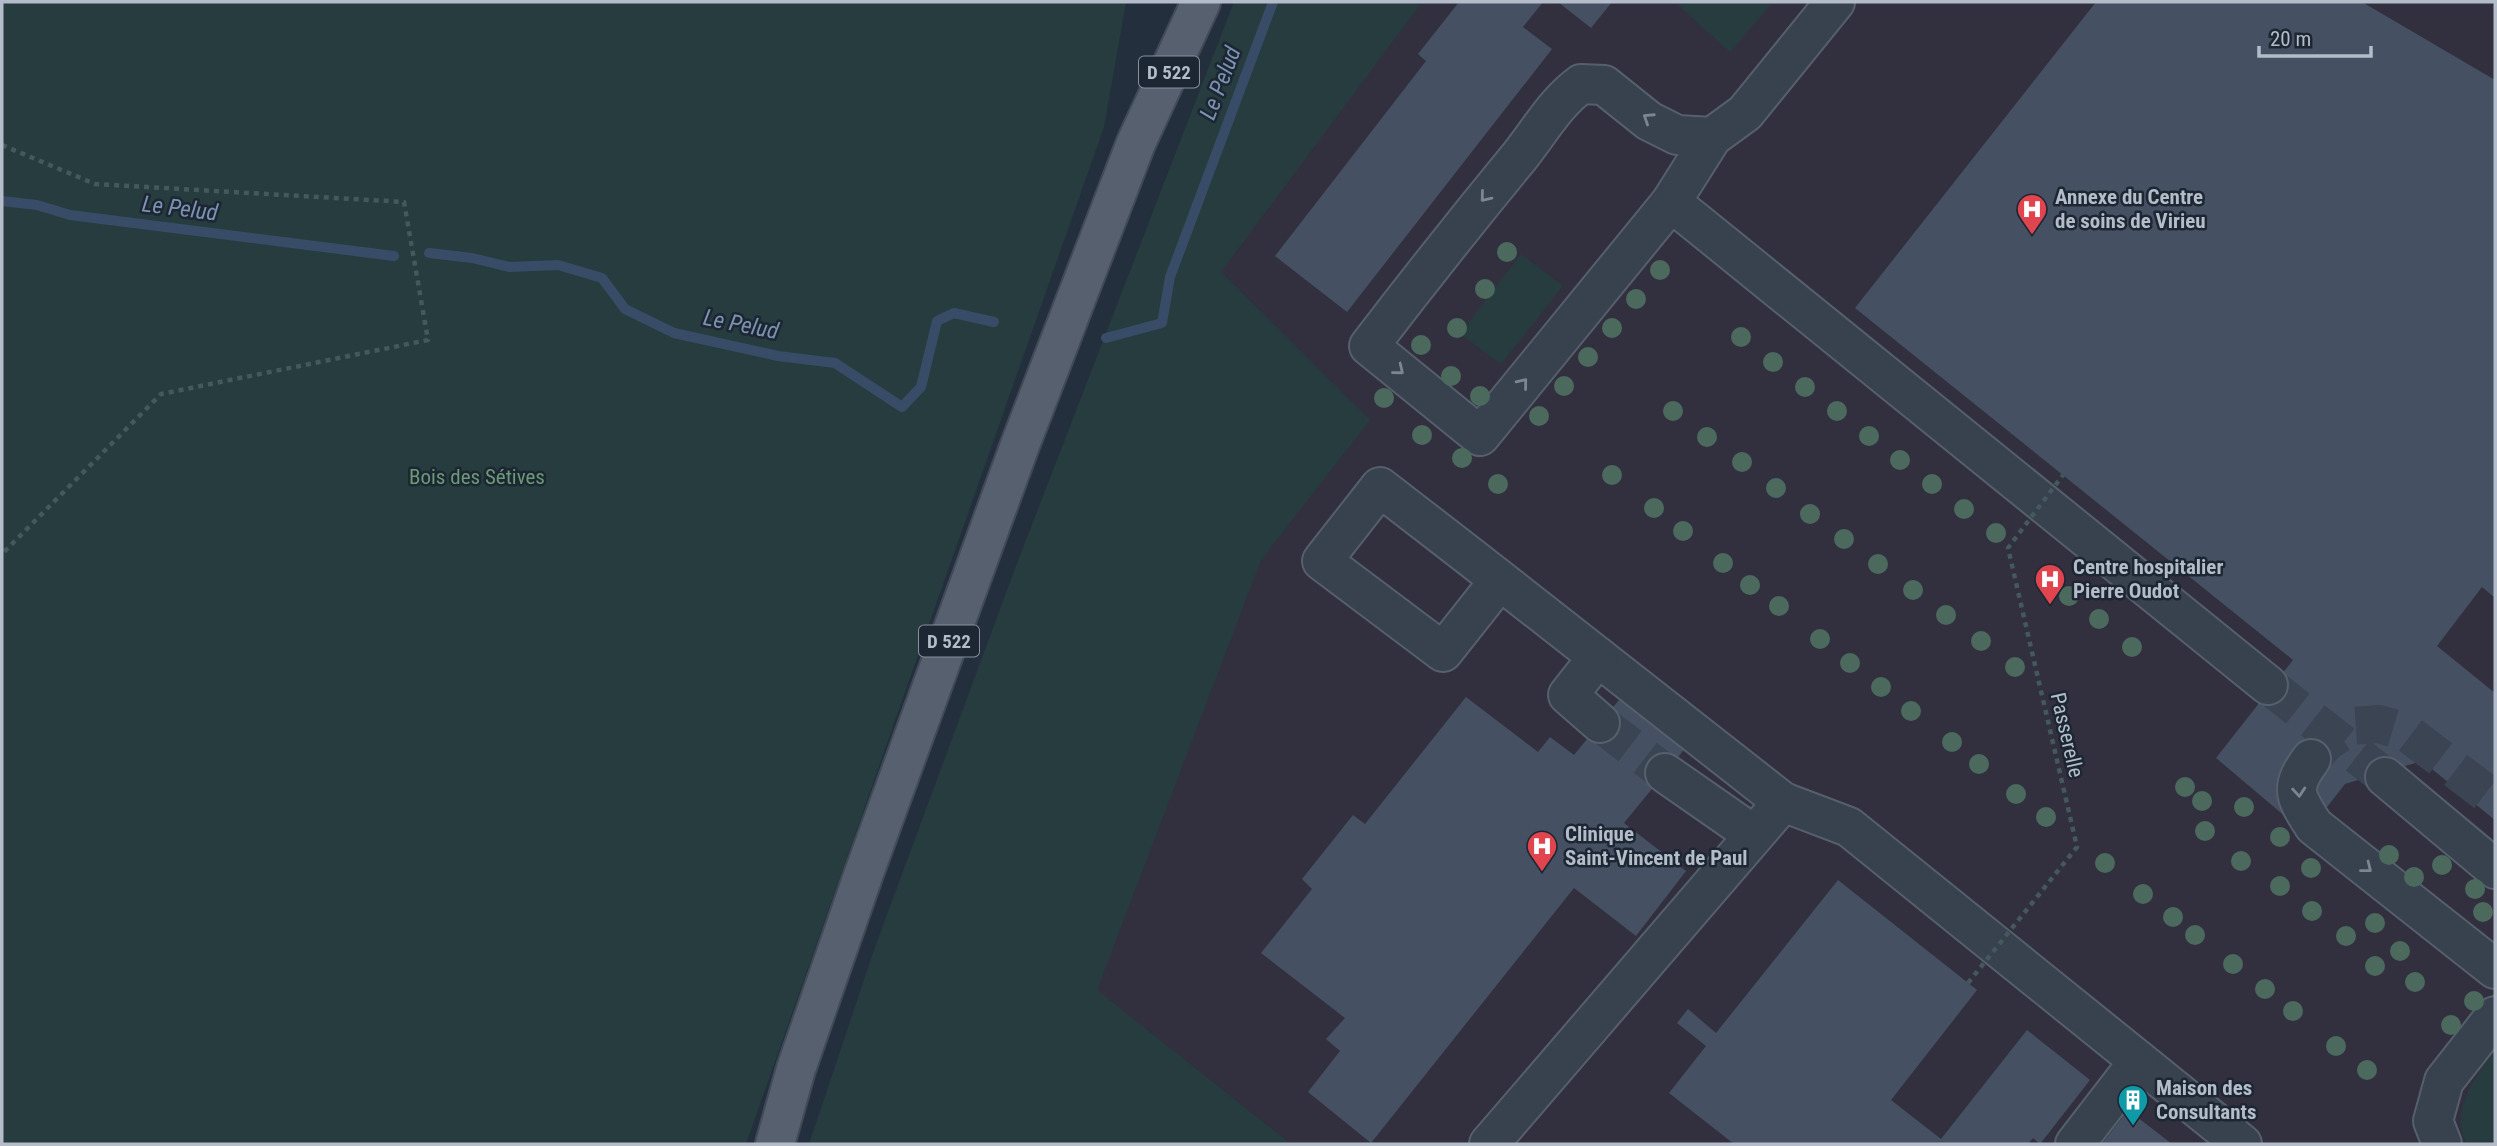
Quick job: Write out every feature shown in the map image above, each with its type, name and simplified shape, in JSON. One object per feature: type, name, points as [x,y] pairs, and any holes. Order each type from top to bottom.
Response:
[{"type":"main road","name":"D 522","points":[[1136,143],[1173,2]]},
{"type":"main road","name":"D 522","points":[[775,1144],[796,1069],[864,873],[1020,445],[1136,143],[1201,2]]},
{"type":"lane","points":[[1712,137],[1677,135],[1649,121],[1604,85],[1581,84],[1563,97],[1369,346],[1480,436],[1671,202],[1712,137],[1745,113],[1835,2]]},
{"type":"lane","points":[[1671,202],[2268,685]]},
{"type":"lane","points":[[1500,580],[1443,652],[1322,561],[1380,487],[1500,580],[1783,802],[1849,827],[2242,1144]]},
{"type":"lane","points":[[1598,657],[1568,695],[1600,723]]},
{"type":"lane","points":[[2311,759],[2298,778],[2298,801],[2314,826],[2495,969]]},
{"type":"lane","points":[[1665,773],[1754,835]]},
{"type":"lane","points":[[2385,777],[2495,869]]},
{"type":"lane","points":[[1489,1144],[1783,802]]},
{"type":"lane","points":[[2441,1144],[2433,1121],[2444,1081],[2495,1016]]},
{"type":"lane","points":[[2075,1144],[2139,1060]]},
{"type":"path","points":[[2,145],[95,184],[404,202],[428,340],[161,394],[2,554]]},
{"type":"path","name":"Passerelle","points":[[1968,983],[2077,847],[2008,548],[2063,475]]},
{"type":"shaded area","name":"Centre hospitalier Pierre Oudot","points":[[1280,2],[2495,2],[2495,1144],[1291,1144],[1096,990],[1195,731],[1127,372]]},
{"type":"green space","name":"Bois des Sétives","points":[[2,2],[1126,2],[1104,127],[746,1144],[2,1144]]},
{"type":"green space","points":[[1234,2],[1422,2],[1221,272],[1370,420],[1261,560],[1097,990],[1291,1144],[809,1144],[875,947],[1016,566]]},
{"type":"green space","points":[[1675,2],[1773,2],[1730,52]]},
{"type":"green space","points":[[1521,254],[1563,286],[1501,364],[1460,334]]},
{"type":"green space","points":[[2495,1051],[2495,1144],[2467,1144],[2462,1131],[2463,1107],[2473,1083]]},
{"type":"building","points":[[1459,2],[1543,2],[1523,27],[1552,49],[1347,312],[1275,256],[1426,61],[1418,54]]},
{"type":"building","points":[[1558,2],[1612,2],[1591,28]]},
{"type":"building","points":[[2096,2],[2362,2],[2495,80],[2495,598],[2482,587],[2437,646],[2495,693],[2495,820],[2422,761],[2345,784],[2306,834],[2216,758],[2293,660],[1855,308]]},
{"type":"building","points":[[1623,695],[1687,746],[1624,823],[1686,871],[1636,936],[1574,888],[1371,1143],[1308,1092],[1340,1051],[1326,1039],[1345,1018],[1261,953],[1312,889],[1302,879],[1353,815],[1365,824],[1466,697],[1538,752],[1550,737],[1574,755]]},
{"type":"building","points":[[1838,880],[1977,990],[1891,1100],[1941,1139],[2027,1030],[2090,1080],[2040,1144],[2033,1138],[2028,1144],[1734,1144],[1669,1093],[1706,1046],[1677,1023],[1688,1009],[1716,1033]]},
{"type":"building","name":"Maison des Consultants","points":[[2128,1110],[2172,1144],[2102,1144]]},
{"type":"waterway","name":"Le Pelud","points":[[1106,338],[1162,323],[1170,277],[1273,2]]},
{"type":"waterway","name":"Le Pelud","points":[[2,201],[37,205],[70,215],[394,256]]},
{"type":"waterway","name":"Le Pelud","points":[[429,253],[472,258],[509,267],[558,265],[602,278],[625,309],[674,333],[778,356],[835,363],[902,407],[921,387],[937,321],[954,313],[994,322]]},
{"type":"tunnel","points":[[2268,685],[2385,777]]},
{"type":"tunnel","points":[[1600,723],[1665,773]]},
{"type":"tunnel","points":[[2311,759],[2327,742],[2351,726],[2379,724],[2406,732],[2495,800]]},
{"type":"place","name":"Annexe du Centre de soins de Virieu","points":[[2032,236]]},
{"type":"place","name":"Centre hospitalier Pierre Oudot","points":[[2050,606]]},
{"type":"place","name":"Clinique Saint-Vincent de Paul","points":[[1542,873]]},
{"type":"place","name":"Maison des Consultants","points":[[2133,1127]]}]
